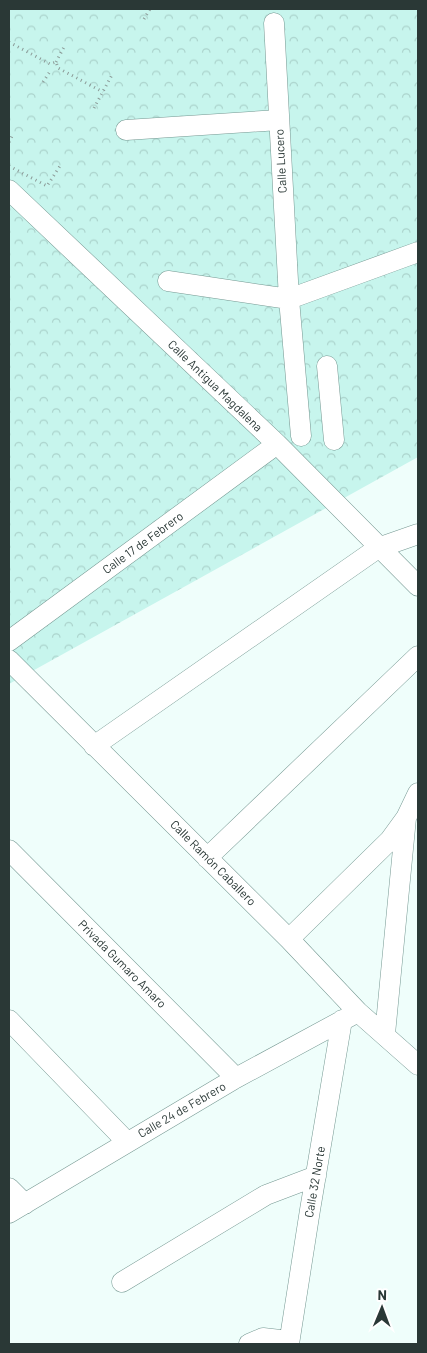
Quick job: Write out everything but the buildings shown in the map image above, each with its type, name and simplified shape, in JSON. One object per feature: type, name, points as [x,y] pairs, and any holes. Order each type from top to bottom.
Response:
[{"type":"street","name":"Calle Lucero","points":[[274,23],[289,299],[301,436]]},
{"type":"street","points":[[126,130],[279,120]]},
{"type":"street","name":"Calle Antigua Magdalena","points":[[9,190],[277,444],[378,548],[418,586]]},
{"type":"street","points":[[168,281],[289,299],[418,252]]},
{"type":"street","points":[[327,366],[334,440]]},
{"type":"street","points":[[299,414],[331,411]]},
{"type":"street","name":"Calle 17 de Febrero","points":[[9,641],[277,444]]},
{"type":"street","points":[[94,746],[378,548],[418,534]]},
{"type":"street","points":[[207,858],[418,656]]},
{"type":"street","name":"Calle Ramón Caballero","points":[[9,660],[289,939],[350,1016],[385,1034],[418,1065]]},
{"type":"street","points":[[289,939],[390,840],[406,818],[418,793]]},
{"type":"street","points":[[385,1034],[406,818]]},
{"type":"street","name":"Privada Gumaro Amaro","points":[[9,850],[236,1078]]},
{"type":"street","name":"Calle 24 de Febrero","points":[[17,1208],[236,1078],[350,1016]]},
{"type":"street","name":"Calle 32 Norte","points":[[289,1343],[316,1176],[350,1016]]},
{"type":"street","points":[[9,1020],[127,1142]]},
{"type":"street","points":[[122,1282],[266,1195],[316,1176]]},
{"type":"street","points":[[9,1188],[17,1208]]},
{"type":"street","points":[[249,1344],[263,1338],[289,1343]]},
{"type":"path","points":[[144,20],[150,9]]},
{"type":"path","points":[[9,42],[50,64],[56,62],[64,47]]},
{"type":"path","points":[[56,62],[58,68],[103,92]]},
{"type":"path","points":[[50,64],[51,70]]},
{"type":"path","points":[[43,82],[51,70],[58,68]]},
{"type":"path","points":[[94,108],[113,73]]},
{"type":"path","points":[[9,142],[12,136]]},
{"type":"path","points":[[9,166],[47,186],[60,166]]},
{"type":"green space","points":[[9,9],[418,9],[418,457],[9,684]]}]
